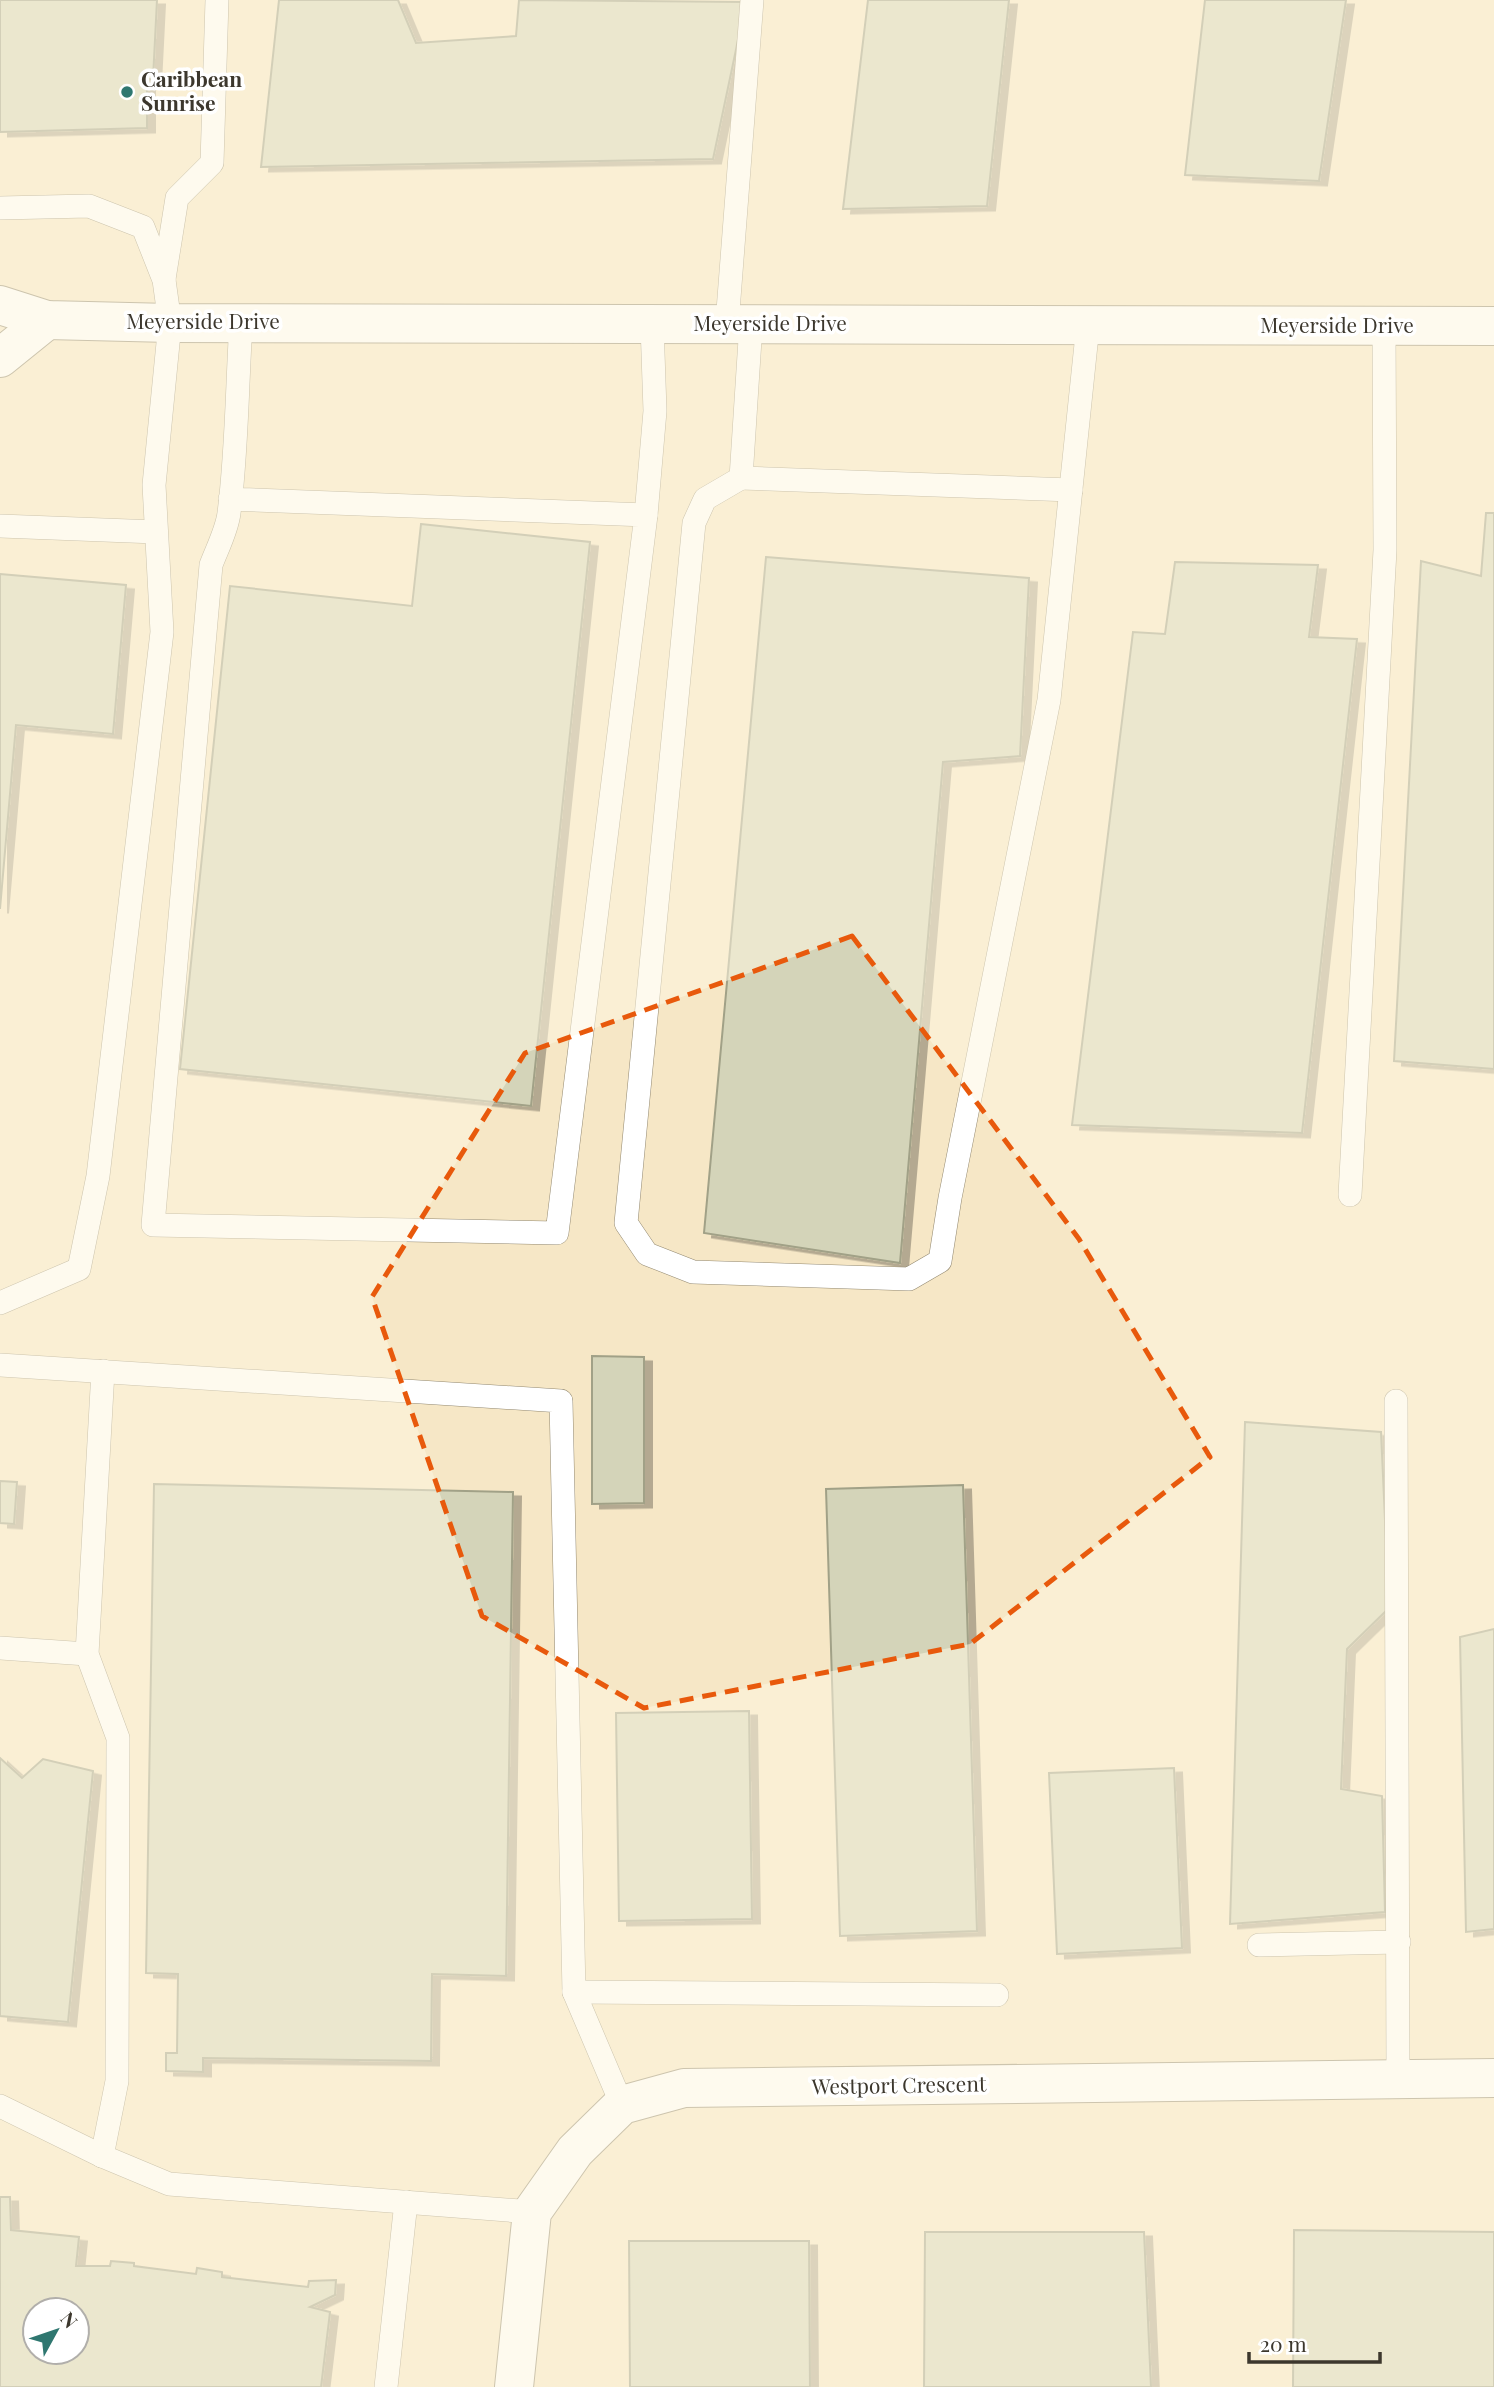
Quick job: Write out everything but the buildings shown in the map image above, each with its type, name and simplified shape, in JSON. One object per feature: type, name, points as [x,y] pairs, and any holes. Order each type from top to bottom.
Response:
[{"type":"street","name":"Meyerside Drive","points":[[0,304],[47,320],[170,323],[1494,326]]},
{"type":"street","points":[[0,358],[47,320]]},
{"type":"street","name":"Westport Crescent","points":[[514,2387],[532,2212],[575,2151],[622,2105],[684,2088],[1494,2078]]},
{"type":"lane","points":[[164,280],[177,198],[212,163],[217,0]]},
{"type":"lane","points":[[741,478],[739,324],[752,0]]},
{"type":"lane","points":[[0,208],[89,206],[143,227],[164,280],[170,323],[154,485],[162,632],[98,1176],[79,1269],[0,1303]]},
{"type":"lane","points":[[241,323],[229,516],[211,565],[153,1225],[557,1233],[646,515],[655,411],[653,324]]},
{"type":"lane","points":[[1071,490],[741,478],[705,499],[694,523],[626,1223],[647,1254],[693,1272],[909,1279],[940,1261],[950,1198],[1049,700],[1071,490],[1087,325]]},
{"type":"lane","points":[[1350,1195],[1384,550],[1384,326]]},
{"type":"lane","points":[[230,499],[646,515]]},
{"type":"lane","points":[[0,526],[156,532]]},
{"type":"lane","points":[[0,1365],[561,1401],[574,1992],[622,2105]]},
{"type":"lane","points":[[102,2156],[117,2081],[118,1738],[87,1654],[103,1371]]},
{"type":"lane","points":[[1396,1401],[1398,2080]]},
{"type":"lane","points":[[0,1648],[87,1654]]},
{"type":"lane","points":[[1259,1945],[1399,1942]]},
{"type":"lane","points":[[574,1992],[998,1995]]},
{"type":"lane","points":[[0,2106],[102,2156],[169,2184],[532,2212]]},
{"type":"lane","points":[[386,2387],[406,2202]]},
{"type":"highlighted area","points":[[852,936],[1079,1239],[1210,1457],[970,1644],[644,1708],[482,1616],[372,1297],[525,1053]]},
{"type":"shaded area","points":[[0,0],[1494,0],[1494,2387],[0,2387]]},
{"type":"place","name":"Caribbean Sunrise","points":[[127,92]]}]
